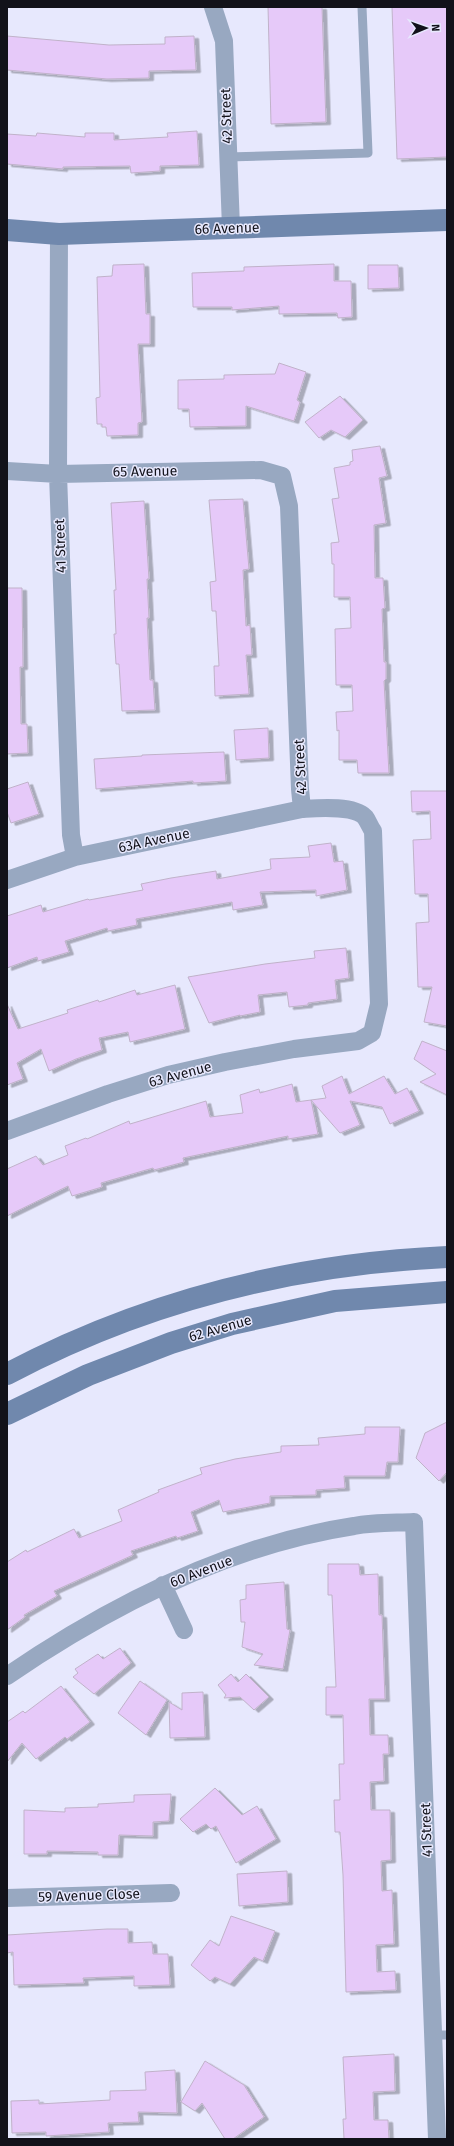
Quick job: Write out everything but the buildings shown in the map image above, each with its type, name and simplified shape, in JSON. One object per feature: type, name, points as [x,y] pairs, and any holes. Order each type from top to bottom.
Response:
[{"type":"main road","name":"66 Avenue","points":[[7,230],[59,234],[447,220]]},
{"type":"main road","points":[[7,1374],[53,1351],[147,1312],[244,1284],[343,1265],[447,1257]]},
{"type":"main road","name":"62 Avenue","points":[[7,1414],[88,1376],[171,1343],[224,1326],[335,1301],[447,1292]]},
{"type":"street","name":"42 Street","points":[[213,7],[224,41],[231,228]]},
{"type":"street","name":"41 Street","points":[[59,234],[58,474],[70,835],[75,857]]},
{"type":"street","name":"65 Avenue","points":[[7,471],[58,474],[261,470],[282,476]]},
{"type":"street","name":"42 Street","points":[[282,476],[289,506],[302,809],[327,808],[353,811],[365,817],[373,831],[379,1004],[372,1033],[358,1041]]},
{"type":"street","name":"63A Avenue","points":[[7,880],[75,857],[302,809]]},
{"type":"street","name":"63 Avenue","points":[[7,1130],[93,1099],[168,1076],[225,1062],[294,1049],[358,1041]]},
{"type":"street","name":"41 Street","points":[[414,1522],[439,1977],[440,2035],[437,2139]]},
{"type":"street","name":"60 Avenue","points":[[7,1676],[55,1644],[162,1585],[265,1546],[355,1525],[414,1522]]},
{"type":"street","points":[[162,1585],[184,1630]]},
{"type":"street","name":"59 Avenue Close","points":[[7,1898],[171,1893]]},
{"type":"lane","points":[[228,157],[368,153],[362,7]]}]
